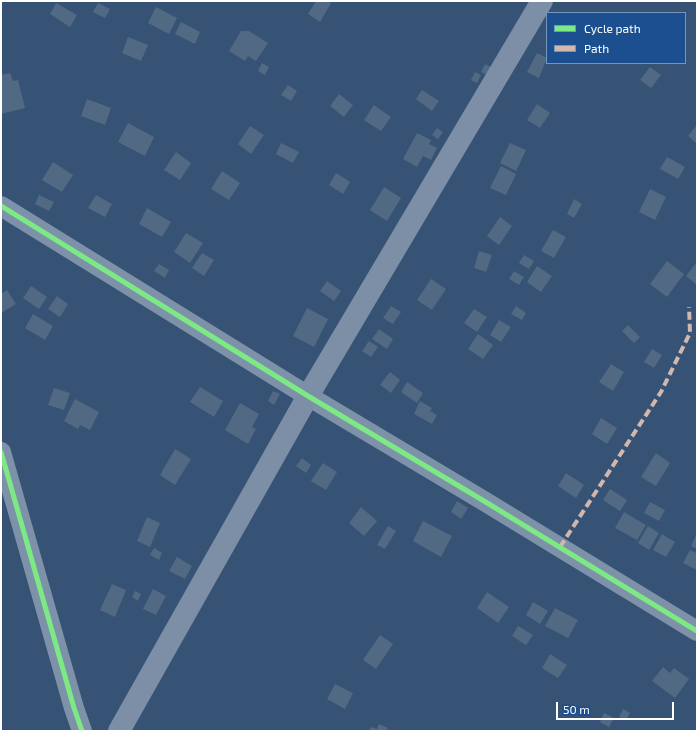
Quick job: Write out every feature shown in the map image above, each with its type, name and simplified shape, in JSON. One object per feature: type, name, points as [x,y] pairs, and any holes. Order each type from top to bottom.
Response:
[{"type":"main road","points":[[119,731],[308,396],[542,1]]},
{"type":"street","points":[[1,206],[308,396],[484,500],[697,631]]},
{"type":"street","points":[[1,452],[74,708],[82,731]]},
{"type":"building","points":[[316,1],[327,1],[331,3],[320,22],[308,14]]},
{"type":"building","points":[[56,3],[77,15],[70,27],[50,14]]},
{"type":"building","points":[[98,3],[110,9],[105,18],[93,12]]},
{"type":"building","points":[[156,7],[177,18],[169,34],[148,23]]},
{"type":"building","points":[[181,22],[200,32],[195,44],[175,34]]},
{"type":"building","points":[[241,31],[249,31],[268,43],[256,61],[248,56],[245,61],[229,51]]},
{"type":"building","points":[[128,37],[148,45],[141,61],[122,53]]},
{"type":"building","points":[[537,53],[546,58],[539,78],[527,72]]},
{"type":"building","points":[[262,63],[269,67],[265,75],[258,71]]},
{"type":"building","points":[[485,64],[491,67],[487,75],[481,72]]},
{"type":"building","points":[[650,67],[661,75],[651,88],[640,80]]},
{"type":"building","points":[[475,72],[481,75],[477,83],[471,80]]},
{"type":"building","points":[[10,73],[13,81],[18,80],[25,108],[1,114],[1,75]]},
{"type":"building","points":[[288,85],[297,91],[291,101],[281,95]]},
{"type":"building","points":[[422,90],[439,101],[432,111],[416,99]]},
{"type":"building","points":[[339,94],[353,105],[344,117],[330,106]]},
{"type":"building","points":[[87,99],[111,108],[105,125],[81,116]]},
{"type":"building","points":[[537,104],[550,113],[540,128],[527,120]]},
{"type":"building","points":[[374,105],[391,117],[381,131],[364,120]]},
{"type":"building","points":[[128,123],[154,137],[145,156],[118,142]]},
{"type":"building","points":[[250,126],[264,135],[251,154],[238,144]]},
{"type":"building","points":[[696,126],[697,127],[697,144],[688,136]]},
{"type":"building","points":[[437,128],[443,132],[438,139],[432,135]]},
{"type":"building","points":[[417,133],[431,140],[429,144],[437,148],[431,160],[423,156],[417,167],[403,159]]},
{"type":"building","points":[[281,143],[299,152],[293,163],[276,154]]},
{"type":"building","points":[[510,143],[526,150],[516,171],[500,163]]},
{"type":"building","points":[[176,152],[191,163],[180,180],[164,170]]},
{"type":"building","points":[[667,157],[685,167],[678,179],[660,169]]},
{"type":"building","points":[[53,162],[73,175],[62,192],[42,180]]},
{"type":"building","points":[[501,166],[516,174],[506,195],[490,188]]},
{"type":"building","points":[[222,171],[240,183],[229,200],[211,189]]},
{"type":"building","points":[[336,173],[350,182],[343,194],[329,185]]},
{"type":"building","points":[[384,187],[401,198],[387,221],[370,210]]},
{"type":"building","points":[[650,189],[666,197],[655,220],[639,212]]},
{"type":"building","points":[[39,195],[54,202],[49,211],[35,204]]},
{"type":"building","points":[[96,195],[112,204],[105,217],[88,208]]},
{"type":"building","points":[[574,199],[582,204],[574,218],[567,214]]},
{"type":"building","points":[[147,208],[171,222],[162,237],[139,224]]},
{"type":"building","points":[[500,217],[512,226],[499,245],[487,236]]},
{"type":"building","points":[[553,230],[566,237],[554,258],[541,251]]},
{"type":"building","points":[[186,233],[203,243],[190,263],[174,252]]},
{"type":"building","points":[[479,251],[492,255],[486,272],[474,268]]},
{"type":"building","points":[[202,253],[214,260],[204,276],[192,268]]},
{"type":"building","points":[[524,255],[534,261],[529,269],[519,263]]},
{"type":"building","points":[[667,261],[684,274],[667,297],[650,284]]},
{"type":"building","points":[[696,263],[697,264],[697,285],[686,276]]},
{"type":"building","points":[[159,264],[169,270],[165,278],[154,271]]},
{"type":"building","points":[[537,266],[552,276],[541,292],[527,282]]},
{"type":"building","points":[[514,271],[524,277],[519,285],[509,279]]},
{"type":"building","points":[[431,279],[446,289],[432,310],[417,300]]},
{"type":"building","points":[[327,281],[341,291],[334,301],[320,291]]},
{"type":"building","points":[[31,286],[47,297],[39,309],[23,298]]},
{"type":"building","points":[[7,290],[16,304],[1,313],[1,294]]},
{"type":"building","points":[[57,296],[68,304],[60,317],[48,309]]},
{"type":"building","points":[[391,306],[401,312],[393,324],[383,318]]},
{"type":"building","points":[[516,306],[526,313],[522,320],[511,314]]},
{"type":"building","points":[[307,308],[328,319],[314,347],[293,336]]},
{"type":"building","points":[[474,309],[487,317],[477,332],[464,323]]},
{"type":"building","points":[[33,314],[53,326],[45,340],[25,328]]},
{"type":"building","points":[[499,320],[511,327],[501,342],[490,335]]},
{"type":"building","points":[[628,325],[640,337],[634,343],[622,331]]},
{"type":"building","points":[[379,329],[393,339],[387,349],[372,339]]},
{"type":"building","points":[[478,334],[493,345],[483,359],[468,349]]},
{"type":"building","points":[[369,341],[378,347],[371,357],[362,351]]},
{"type":"building","points":[[652,349],[662,355],[654,368],[644,362]]},
{"type":"building","points":[[611,364],[624,372],[613,391],[599,382]]},
{"type":"building","points":[[390,372],[400,380],[391,393],[380,385]]},
{"type":"building","points":[[407,382],[423,393],[417,403],[401,392]]},
{"type":"building","points":[[200,387],[223,401],[214,417],[190,402]]},
{"type":"building","points":[[54,388],[70,393],[64,410],[48,405]]},
{"type":"building","points":[[273,391],[280,394],[274,405],[268,401]]},
{"type":"building","points":[[75,399],[99,412],[90,430],[80,425],[78,429],[64,421]]},
{"type":"building","points":[[420,401],[432,408],[430,411],[437,415],[432,424],[414,414]]},
{"type":"building","points":[[240,403],[259,414],[252,427],[256,429],[248,444],[225,430]]},
{"type":"building","points":[[601,418],[617,428],[607,444],[592,434]]},
{"type":"building","points":[[175,449],[191,459],[175,485],[160,475]]},
{"type":"building","points":[[656,453],[670,463],[656,486],[641,477]]},
{"type":"building","points":[[302,458],[311,465],[306,473],[296,466]]},
{"type":"building","points":[[323,463],[337,472],[326,490],[311,481]]},
{"type":"building","points":[[566,473],[584,485],[576,498],[558,486]]},
{"type":"building","points":[[610,489],[627,500],[620,511],[603,500]]},
{"type":"building","points":[[457,501],[468,508],[461,519],[451,512]]},
{"type":"building","points":[[650,502],[665,510],[659,521],[644,513]]},
{"type":"building","points":[[361,507],[377,521],[364,536],[349,523]]},
{"type":"building","points":[[624,512],[646,525],[637,540],[615,528]]},
{"type":"building","points":[[147,517],[160,523],[150,547],[137,541]]},
{"type":"building","points":[[423,521],[452,536],[441,557],[413,541]]},
{"type":"building","points":[[388,526],[396,531],[385,549],[377,545]]},
{"type":"building","points":[[648,526],[659,533],[649,550],[638,543]]},
{"type":"building","points":[[697,533],[697,549],[691,546]]},
{"type":"building","points":[[662,534],[675,542],[666,557],[653,550]]},
{"type":"building","points":[[154,548],[162,553],[159,560],[150,555]]},
{"type":"building","points":[[690,550],[697,553],[697,570],[683,563]]},
{"type":"building","points":[[177,557],[192,566],[185,579],[169,571]]},
{"type":"building","points":[[112,584],[126,590],[115,617],[100,610]]},
{"type":"building","points":[[153,589],[166,596],[156,615],[143,609]]},
{"type":"building","points":[[135,591],[141,594],[138,601],[132,597]]},
{"type":"building","points":[[487,592],[509,607],[498,623],[477,608]]},
{"type":"building","points":[[533,602],[548,611],[540,624],[526,615]]},
{"type":"building","points":[[555,608],[578,620],[568,638],[545,626]]},
{"type":"building","points":[[518,626],[533,635],[526,645],[512,636]]},
{"type":"building","points":[[380,635],[393,644],[376,669],[363,660]]},
{"type":"building","points":[[550,654],[567,665],[558,678],[542,668]]},
{"type":"building","points":[[663,667],[670,673],[674,668],[689,679],[675,698],[652,681]]},
{"type":"building","points":[[335,684],[353,693],[345,709],[327,699]]},
{"type":"building","points":[[623,709],[630,713],[626,720],[619,717]]},
{"type":"building","points":[[604,713],[614,718],[609,727],[600,722]]},
{"type":"building","points":[[379,724],[388,728],[386,731],[369,731],[371,727],[377,729]]},
{"type":"marked path","points":[[560,547],[661,392],[690,333],[689,307]]},
{"type":"cycle path","points":[[1,206],[308,396],[697,631]]},
{"type":"cycle path","points":[[1,452],[74,708],[82,731]]}]
